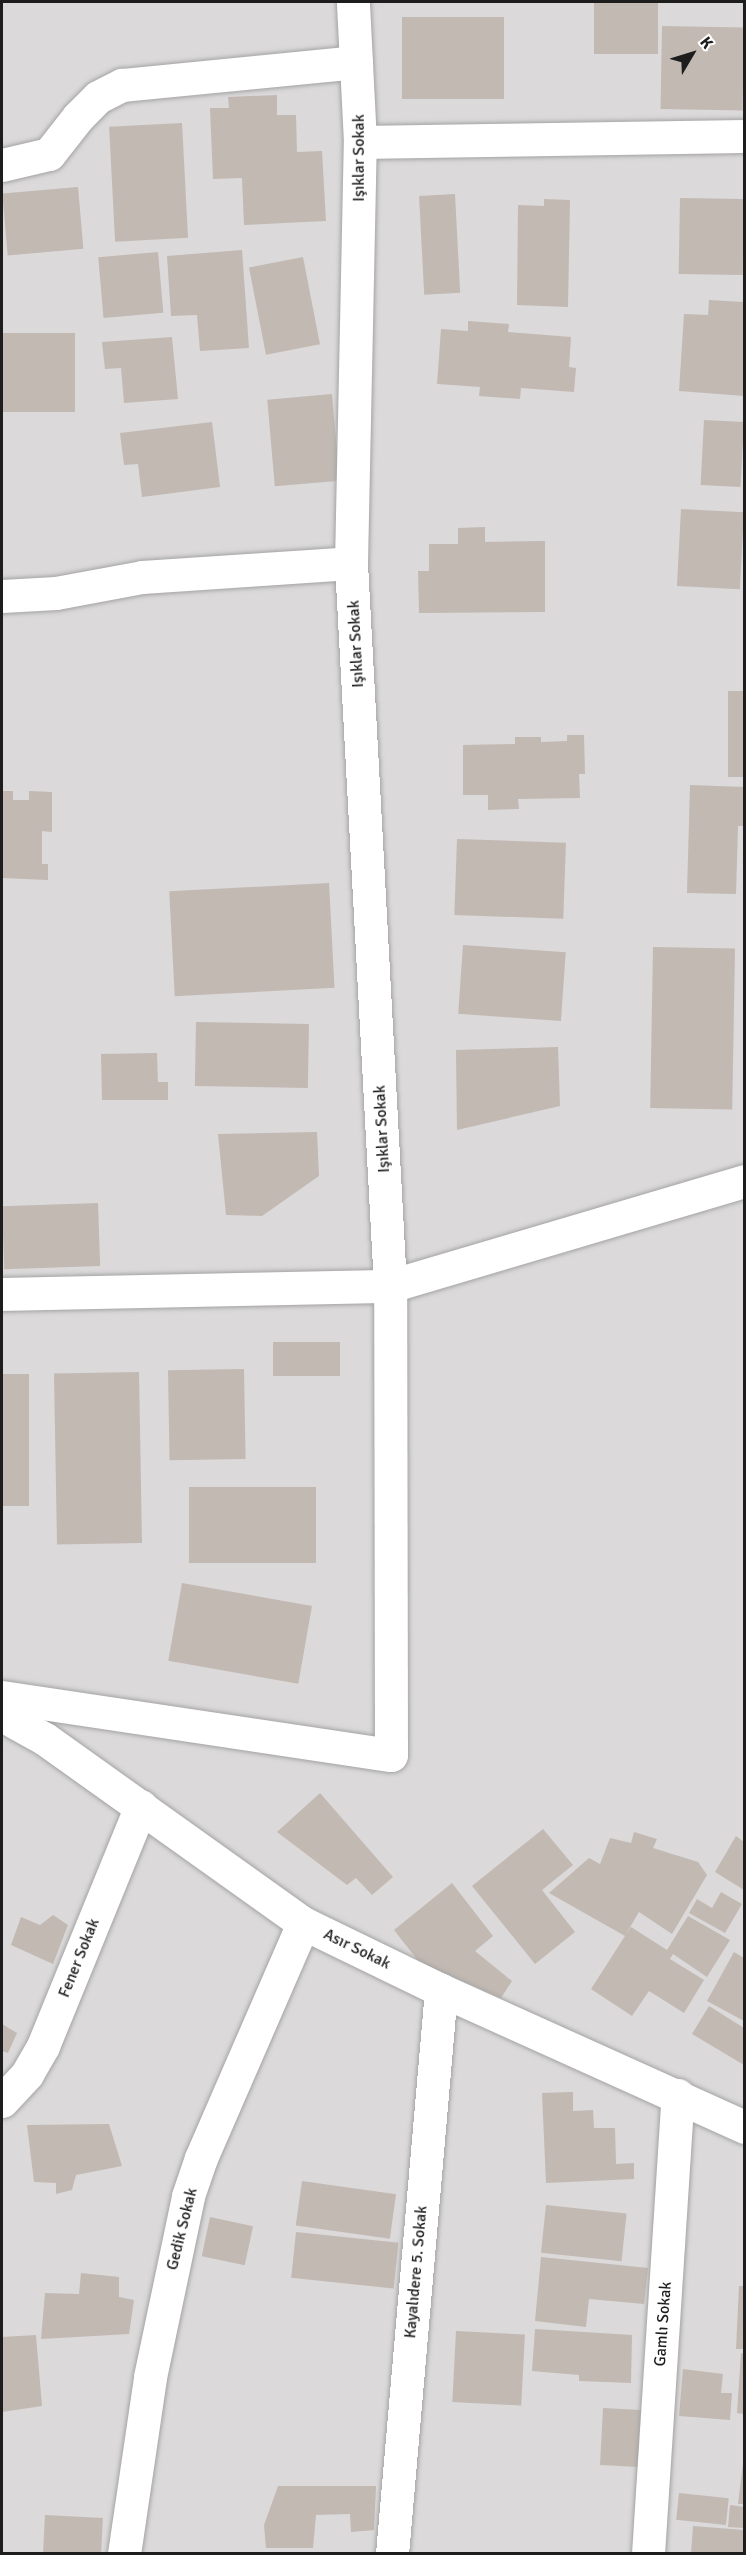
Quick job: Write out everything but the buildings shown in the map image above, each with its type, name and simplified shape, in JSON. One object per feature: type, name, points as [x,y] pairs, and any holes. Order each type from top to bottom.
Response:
[{"type":"street","name":"Işıklar Sokak","points":[[2,1697],[391,1755],[390,1286],[351,563],[360,142],[353,2]]},
{"type":"street","points":[[2,165],[49,154],[78,117],[98,97],[122,85],[356,62]]},
{"type":"street","points":[[360,142],[744,136]]},
{"type":"street","points":[[2,596],[56,593],[142,577],[351,563]]},
{"type":"street","points":[[2,1294],[390,1286],[744,1181]]},
{"type":"street","name":"Asır Sokak","points":[[2,1715],[45,1739],[303,1923],[441,1990],[678,2095],[744,2127]]},
{"type":"street","name":"Fener Sokak","points":[[2,2101],[27,2074],[43,2046],[141,1806]]},
{"type":"street","name":"Gedik Sokak","points":[[124,2553],[150,2377],[188,2196],[201,2158],[303,1923]]},
{"type":"street","name":"Kayalıdere 5. Sokak","points":[[392,2553],[441,1990]]},
{"type":"street","name":"Gamlı Sokak","points":[[648,2553],[678,2095]]},
{"type":"shaded area","points":[[2,2],[744,2],[744,2553],[2,2553]]}]
